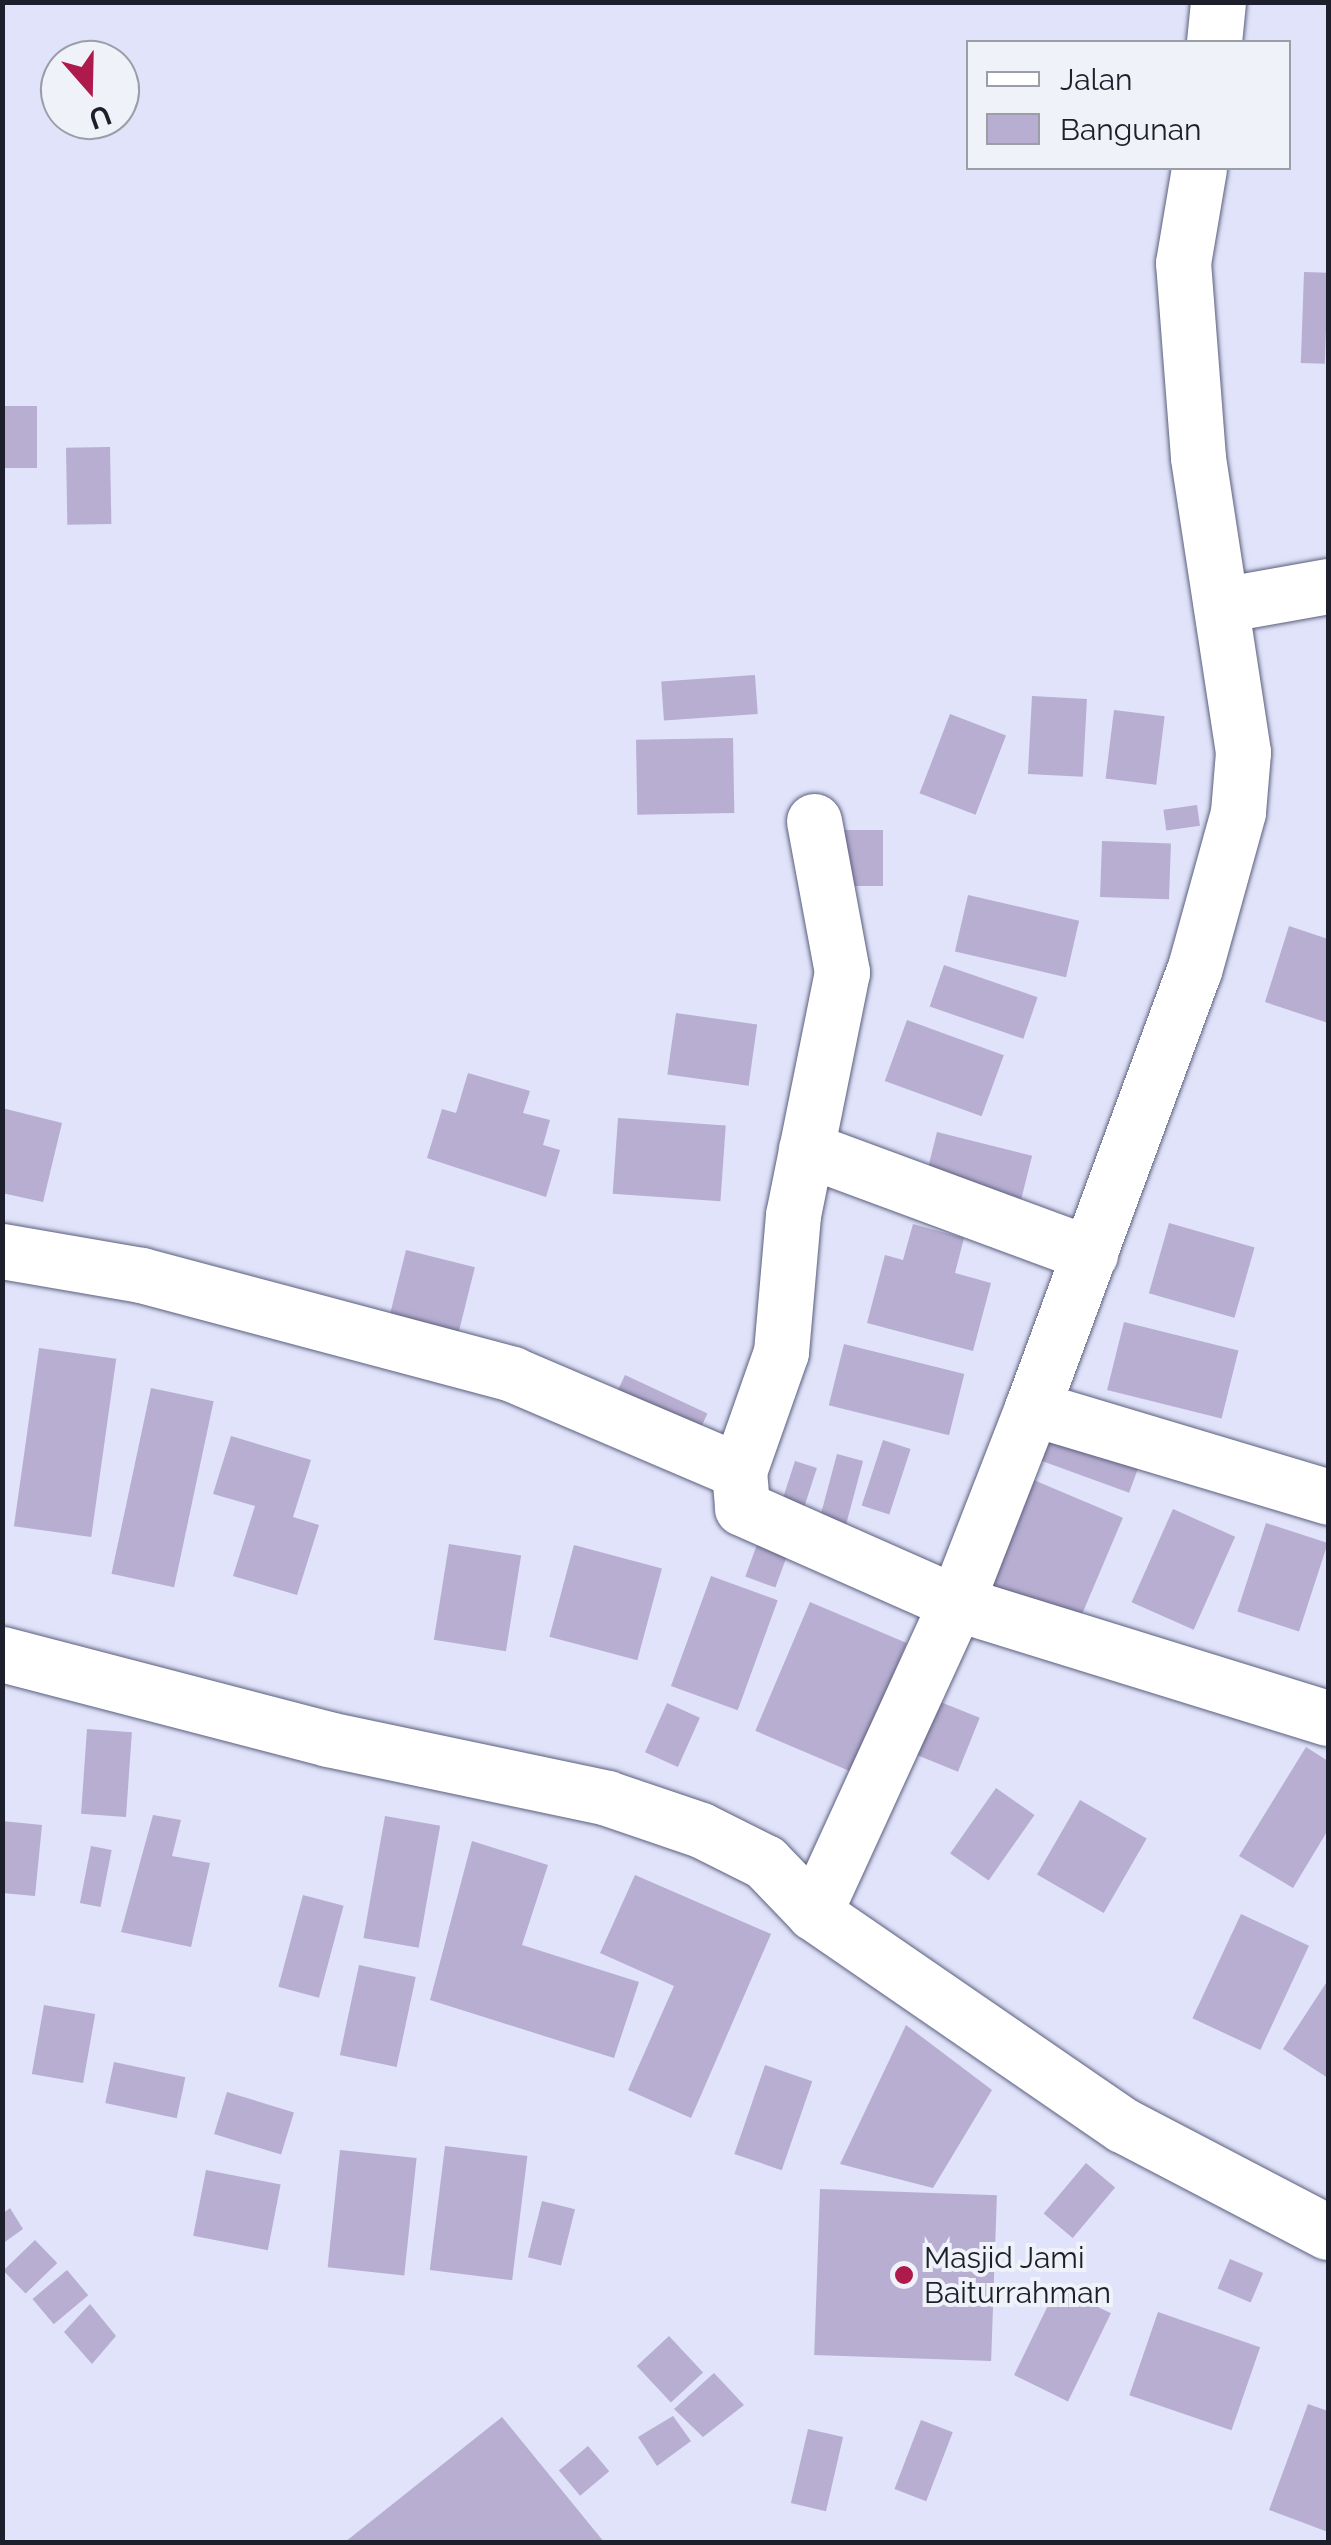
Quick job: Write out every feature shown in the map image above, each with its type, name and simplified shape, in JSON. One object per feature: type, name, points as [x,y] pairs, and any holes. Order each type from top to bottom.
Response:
[{"type":"street","points":[[1214,40],[1218,2]]},
{"type":"street","points":[[814,1913],[956,1603],[1032,1408],[1194,972],[1238,812],[1242,752],[1220,605],[1183,263],[1199,170]]},
{"type":"street","points":[[1220,605],[1328,586]]},
{"type":"street","points":[[814,821],[842,972],[806,1149],[781,1352],[739,1471],[735,1494],[756,1517],[956,1603],[1328,1718]]},
{"type":"street","points":[[806,1149],[1090,1254]]},
{"type":"street","points":[[2,1251],[141,1275],[512,1374],[739,1471]]},
{"type":"street","points":[[1032,1408],[1328,1497]]},
{"type":"street","points":[[2,1654],[328,1740],[606,1798],[766,1862],[814,1913],[1122,2125],[1328,2232]]},
{"type":"building","points":[[1304,272],[1328,273],[1325,364],[1301,363]]},
{"type":"building","points":[[2,406],[37,406],[37,468],[2,468]]},
{"type":"building","points":[[110,447],[111,524],[67,525],[66,448]]},
{"type":"building","points":[[755,675],[758,714],[664,720],[661,682]]},
{"type":"building","points":[[1032,696],[1087,699],[1083,777],[1028,774]]},
{"type":"building","points":[[1114,710],[1165,716],[1156,785],[1106,778]]},
{"type":"building","points":[[950,714],[1006,736],[976,815],[920,793]]},
{"type":"building","points":[[733,738],[734,813],[637,815],[636,740]]},
{"type":"building","points":[[1197,805],[1200,826],[1166,831],[1163,810]]},
{"type":"building","points":[[807,830],[883,830],[883,886],[807,886]]},
{"type":"building","points":[[1102,841],[1171,843],[1169,899],[1100,897]]},
{"type":"building","points":[[968,895],[1079,921],[1066,977],[955,952]]},
{"type":"building","points":[[1289,926],[1328,939],[1328,1023],[1265,1002]]},
{"type":"building","points":[[944,965],[1038,997],[1023,1039],[930,1007]]},
{"type":"building","points":[[676,1013],[757,1024],[749,1086],[667,1074]]},
{"type":"building","points":[[907,1020],[1004,1055],[982,1116],[885,1081]]},
{"type":"building","points":[[468,1073],[530,1091],[523,1113],[550,1120],[543,1145],[560,1150],[546,1197],[427,1158],[442,1109],[456,1113]]},
{"type":"building","points":[[2,1108],[62,1123],[43,1202],[2,1193]]},
{"type":"building","points":[[618,1118],[726,1126],[720,1201],[613,1194]]},
{"type":"building","points":[[937,1132],[1032,1156],[1017,1216],[922,1192]]},
{"type":"building","points":[[1169,1223],[1255,1248],[1234,1318],[1149,1293]]},
{"type":"building","points":[[913,1224],[964,1238],[955,1273],[991,1283],[973,1351],[867,1323],[885,1255],[903,1260]]},
{"type":"building","points":[[406,1250],[475,1267],[450,1366],[381,1349]]},
{"type":"building","points":[[1124,1322],[1238,1351],[1222,1418],[1107,1390]]},
{"type":"building","points":[[844,1344],[964,1374],[949,1435],[829,1405]]},
{"type":"building","points":[[39,1348],[116,1359],[91,1537],[14,1526]]},
{"type":"building","points":[[625,1375],[707,1413],[682,1469],[599,1430]]},
{"type":"building","points":[[151,1388],[214,1401],[174,1587],[111,1574]]},
{"type":"building","points":[[1052,1421],[1143,1454],[1129,1493],[1038,1460]]},
{"type":"building","points":[[231,1436],[311,1460],[293,1517],[319,1525],[297,1595],[233,1576],[255,1506],[213,1494]]},
{"type":"building","points":[[883,1440],[911,1449],[889,1515],[862,1506]]},
{"type":"building","points":[[837,1454],[863,1461],[837,1558],[811,1551]]},
{"type":"building","points":[[795,1461],[817,1468],[798,1527],[776,1520]]},
{"type":"building","points":[[1029,1478],[1123,1518],[1078,1625],[984,1585]]},
{"type":"building","points":[[1173,1509],[1235,1537],[1194,1630],[1132,1602]]},
{"type":"building","points":[[1266,1523],[1328,1543],[1299,1632],[1237,1611]]},
{"type":"building","points":[[759,1539],[789,1550],[775,1588],[745,1577]]},
{"type":"building","points":[[449,1544],[521,1555],[506,1651],[434,1640]]},
{"type":"building","points":[[574,1545],[662,1569],[637,1660],[549,1637]]},
{"type":"building","points":[[711,1576],[778,1600],[738,1710],[671,1686]]},
{"type":"building","points":[[810,1602],[907,1643],[852,1772],[755,1731]]},
{"type":"building","points":[[938,1701],[980,1718],[958,1772],[916,1755]]},
{"type":"building","points":[[667,1703],[700,1718],[678,1767],[645,1752]]},
{"type":"building","points":[[87,1729],[132,1732],[126,1817],[81,1814]]},
{"type":"building","points":[[1306,1747],[1328,1761],[1328,1830],[1293,1888],[1239,1856]]},
{"type":"building","points":[[996,1788],[1035,1815],[989,1880],[950,1854]]},
{"type":"building","points":[[1080,1800],[1147,1838],[1104,1913],[1037,1874]]},
{"type":"building","points":[[153,1815],[181,1820],[172,1856],[210,1863],[191,1947],[121,1932]]},
{"type":"building","points":[[385,1816],[440,1826],[419,1948],[363,1938]]},
{"type":"building","points":[[2,1821],[42,1825],[35,1896],[2,1893]]},
{"type":"building","points":[[472,1841],[548,1865],[522,1945],[639,1982],[614,2058],[430,2000]]},
{"type":"building","points":[[91,1846],[112,1850],[101,1907],[80,1903]]},
{"type":"building","points":[[635,1875],[771,1934],[691,2118],[628,2090],[674,1986],[600,1953]]},
{"type":"building","points":[[303,1895],[344,1906],[319,1998],[278,1987]]},
{"type":"building","points":[[1241,1914],[1309,1946],[1260,2050],[1192,2018]]},
{"type":"building","points":[[359,1965],[416,1977],[397,2067],[340,2055]]},
{"type":"building","points":[[1328,1980],[1328,2078],[1283,2049]]},
{"type":"building","points":[[44,2005],[95,2014],[83,2083],[32,2074]]},
{"type":"building","points":[[906,2025],[992,2090],[933,2188],[840,2164]]},
{"type":"building","points":[[114,2062],[185,2077],[177,2118],[105,2103]]},
{"type":"building","points":[[765,2065],[812,2081],[782,2170],[734,2154]]},
{"type":"building","points":[[227,2092],[294,2112],[281,2155],[214,2134]]},
{"type":"building","points":[[445,2146],[527,2156],[512,2280],[430,2270]]},
{"type":"building","points":[[340,2150],[417,2158],[404,2275],[328,2267]]},
{"type":"building","points":[[1086,2163],[1115,2187],[1073,2238],[1044,2214]]},
{"type":"building","points":[[206,2170],[281,2185],[268,2250],[193,2236]]},
{"type":"building","name":"Masjid Jami Baiturrahman","points":[[820,2189],[997,2195],[991,2361],[814,2355]]},
{"type":"building","points":[[542,2201],[575,2209],[561,2266],[528,2257]]},
{"type":"building","points":[[10,2208],[23,2229],[2,2244],[2,2214]]},
{"type":"building","points":[[35,2240],[57,2263],[26,2294],[3,2271]]},
{"type":"building","points":[[1230,2259],[1263,2273],[1251,2303],[1217,2288]]},
{"type":"building","points":[[67,2270],[88,2295],[54,2324],[33,2299]]},
{"type":"building","points":[[1057,2287],[1111,2313],[1068,2401],[1014,2375]]},
{"type":"building","points":[[90,2304],[116,2336],[92,2364],[64,2332]]},
{"type":"building","points":[[1158,2312],[1260,2347],[1231,2430],[1129,2395]]},
{"type":"building","points":[[669,2336],[703,2373],[671,2403],[637,2366]]},
{"type":"building","points":[[714,2373],[744,2405],[703,2437],[674,2409]]},
{"type":"building","points":[[1308,2404],[1328,2411],[1328,2532],[1269,2510]]},
{"type":"building","points":[[673,2416],[691,2441],[657,2466],[638,2437]]},
{"type":"building","points":[[502,2417],[604,2542],[345,2542]]},
{"type":"building","points":[[921,2420],[953,2432],[926,2501],[894,2489]]},
{"type":"building","points":[[808,2429],[843,2437],[826,2511],[791,2503]]},
{"type":"building","points":[[588,2446],[609,2471],[580,2496],[559,2470]]},
{"type":"place","name":"Masjid Jami Baiturrahman","points":[[904,2275]]}]
